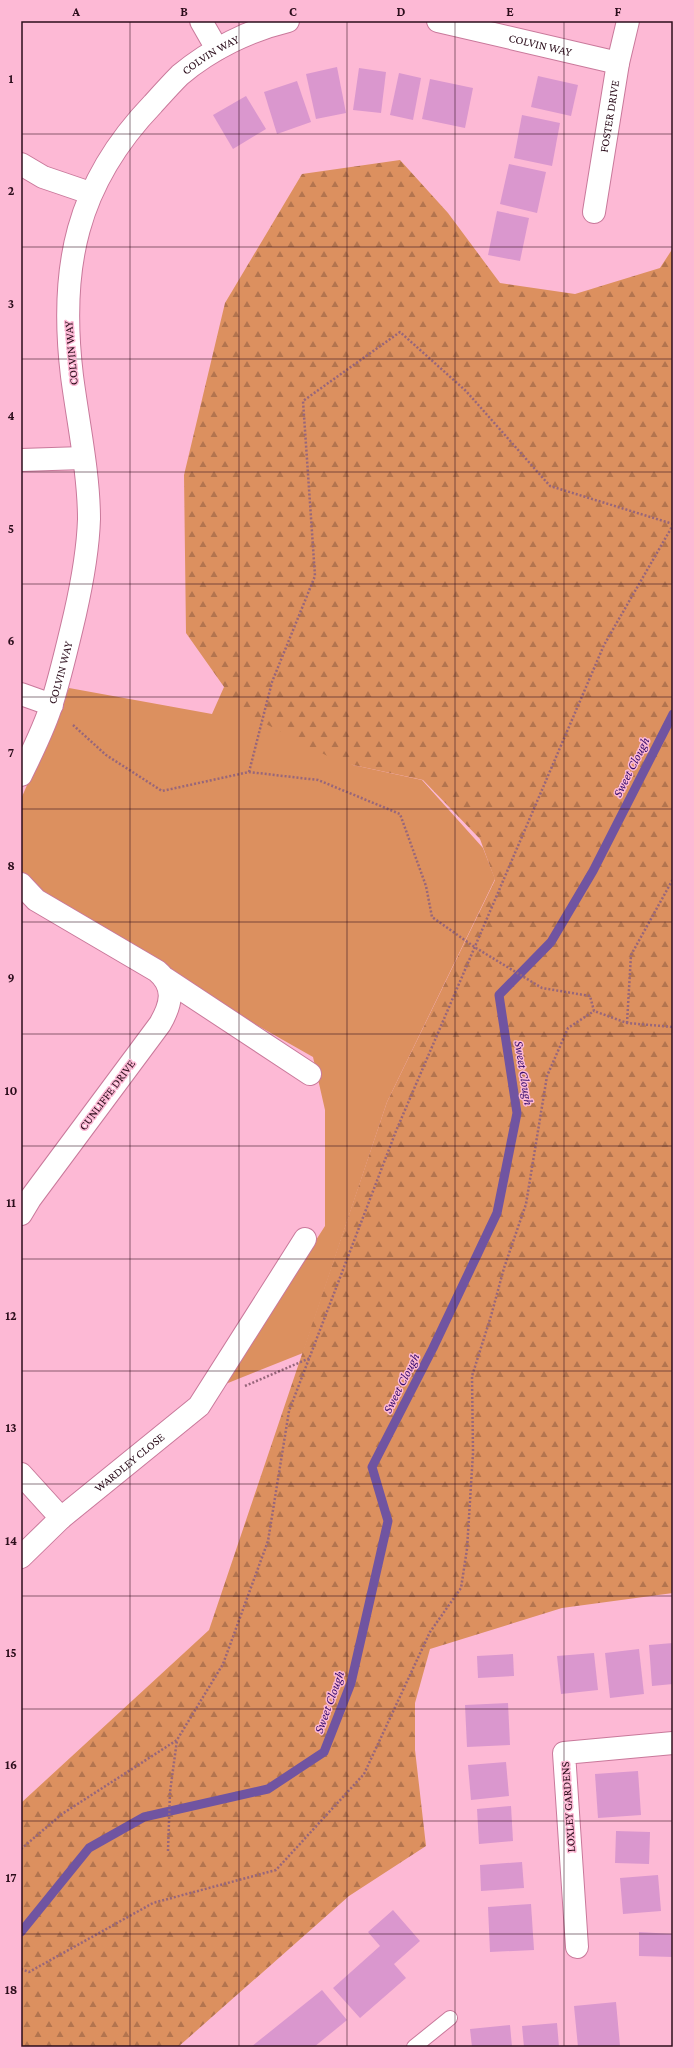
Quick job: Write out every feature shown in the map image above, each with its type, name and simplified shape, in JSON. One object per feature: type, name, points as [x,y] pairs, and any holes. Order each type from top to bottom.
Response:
[{"type":"street","points":[[201,21],[217,49]]},
{"type":"street","name":"COLVIN WAY","points":[[21,775],[52,705],[83,577],[89,519],[72,374],[68,311],[71,266],[83,212],[90,193],[104,167],[133,124],[181,75],[217,49],[265,27],[288,21]]},
{"type":"street","name":"COLVIN WAY","points":[[438,21],[618,63]]},
{"type":"street","name":"FOSTER DRIVE","points":[[594,212],[618,63],[628,21]]},
{"type":"street","points":[[21,164],[43,177],[90,193]]},
{"type":"street","points":[[21,460],[83,458]]},
{"type":"street","points":[[21,694],[52,705]]},
{"type":"street","points":[[21,884],[36,900],[162,975],[310,1074]]},
{"type":"street","name":"CUNLIFFE DRIVE","points":[[21,1214],[30,1199],[160,1024],[170,1001],[169,988],[162,975]]},
{"type":"street","name":"WARDLEY CLOSE","points":[[21,1557],[61,1518],[198,1406],[305,1239]]},
{"type":"street","points":[[21,1474],[61,1518]]},
{"type":"street","name":"LOXLEY GARDENS","points":[[577,1947],[564,1753],[673,1743]]},
{"type":"lane","points":[[414,2047],[450,2018]]},
{"type":"path","points":[[168,1851],[170,1792],[177,1740],[223,1664],[268,1541],[289,1411],[396,1130],[476,948],[604,645],[673,525],[550,486],[466,391],[400,332],[303,401],[315,576],[272,682],[249,772]]},
{"type":"path","points":[[52,705],[106,755],[162,792],[249,772],[318,780],[400,814],[426,886],[432,918],[476,948],[542,988],[590,996],[594,1011]]},
{"type":"path","points":[[627,1023],[631,954],[673,879]]},
{"type":"path","points":[[594,1011],[627,1023],[673,1027]]},
{"type":"path","points":[[21,1969],[29,1972],[153,1903],[276,1870],[364,1774],[430,1632],[461,1588],[467,1550],[473,1453],[472,1376],[504,1268],[526,1204],[547,1076],[568,1028],[594,1011]]},
{"type":"path","points":[[240,1388],[310,1358]]},
{"type":"path","points":[[21,1849],[62,1814],[177,1740]]},
{"type":"green space","points":[[400,160],[448,213],[500,283],[575,294],[660,268],[673,248],[673,1593],[562,1608],[430,1649],[415,1703],[415,1750],[426,1846],[349,1896],[178,2047],[21,2047],[21,1803],[209,1630],[387,1102],[495,880],[480,839],[423,780],[339,762],[241,711],[186,633],[184,475],[225,303],[302,174]]},
{"type":"green space","points":[[224,687],[353,765],[422,780],[483,848],[495,879],[387,1102],[303,1353],[223,1385],[325,1226],[325,1110],[313,1057],[36,900],[21,881],[21,799],[69,688],[212,714]]},
{"type":"building","points":[[337,67],[346,113],[316,119],[306,74]]},
{"type":"building","points":[[359,68],[386,72],[381,113],[353,110]]},
{"type":"building","points":[[399,73],[421,78],[413,120],[390,115]]},
{"type":"building","points":[[538,76],[578,85],[571,116],[531,107]]},
{"type":"building","points":[[430,79],[473,88],[465,128],[422,119]]},
{"type":"building","points":[[297,81],[311,122],[277,134],[264,92]]},
{"type":"building","points":[[246,96],[266,129],[233,149],[213,115]]},
{"type":"building","points":[[522,115],[560,123],[552,166],[514,158]]},
{"type":"building","points":[[509,164],[546,172],[537,213],[500,204]]},
{"type":"building","points":[[497,211],[529,218],[520,261],[488,255]]},
{"type":"building","points":[[673,1643],[673,1684],[652,1686],[649,1645]]},
{"type":"building","points":[[639,1649],[644,1694],[610,1698],[605,1653]]},
{"type":"building","points":[[594,1653],[598,1690],[561,1694],[557,1656]]},
{"type":"building","points":[[513,1654],[514,1676],[478,1678],[477,1656]]},
{"type":"building","points":[[508,1703],[510,1745],[467,1747],[465,1705]]},
{"type":"building","points":[[506,1762],[509,1796],[471,1800],[468,1765]]},
{"type":"building","points":[[638,1771],[641,1815],[598,1818],[595,1774]]},
{"type":"building","points":[[511,1806],[513,1841],[479,1844],[477,1809]]},
{"type":"building","points":[[616,1831],[650,1832],[649,1864],[615,1863]]},
{"type":"building","points":[[522,1862],[524,1888],[481,1891],[480,1865]]},
{"type":"building","points":[[658,1875],[661,1911],[623,1914],[620,1878]]},
{"type":"building","points":[[531,1904],[534,1950],[490,1952],[488,1907]]},
{"type":"building","points":[[393,1910],[420,1941],[394,1964],[406,1978],[360,2018],[333,1988],[380,1946],[368,1932]]},
{"type":"building","points":[[639,1932],[673,1934],[673,1957],[639,1956]]},
{"type":"building","points":[[322,1990],[347,2020],[314,2047],[251,2047]]},
{"type":"building","points":[[616,2002],[620,2046],[578,2047],[574,2006]]},
{"type":"building","points":[[557,2023],[559,2047],[524,2047],[522,2026]]},
{"type":"building","points":[[510,2025],[512,2047],[472,2047],[470,2029]]},
{"type":"waterway","name":"Sweet Clough","points":[[21,1932],[89,1848],[144,1817],[268,1789],[324,1752],[351,1683],[388,1521],[372,1467],[433,1348],[497,1213],[517,1113],[499,995],[551,942],[593,871],[673,714]]}]
